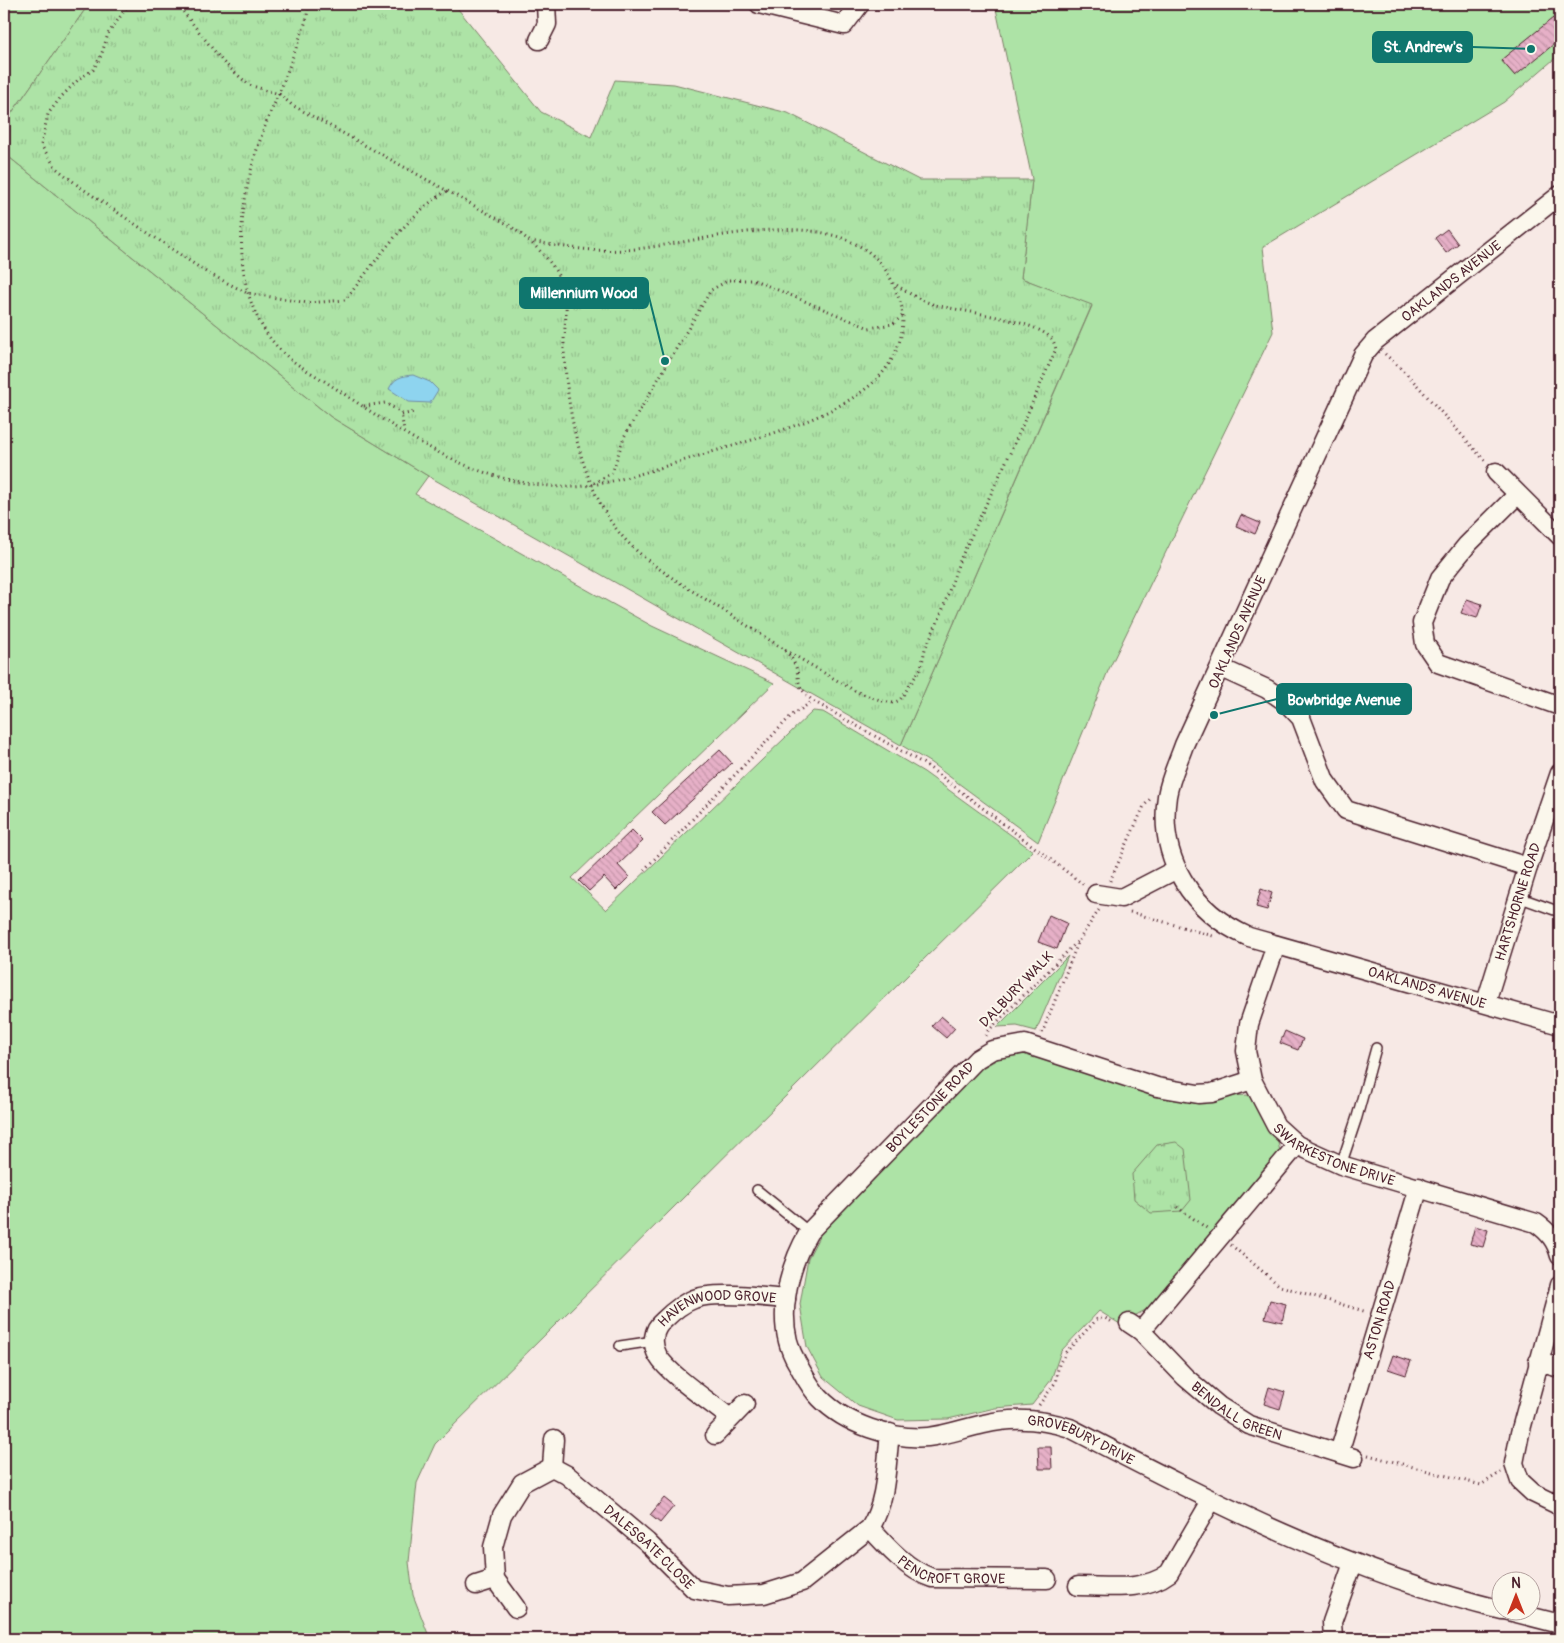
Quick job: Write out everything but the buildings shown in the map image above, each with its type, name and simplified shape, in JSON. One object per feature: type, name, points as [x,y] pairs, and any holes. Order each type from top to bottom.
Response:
[{"type":"street","points":[[759,4],[844,25],[860,4]]},
{"type":"street","points":[[539,40],[547,24],[550,8]]},
{"type":"street","name":"OAKLANDS AVENUE","points":[[1560,195],[1372,344],[1363,355],[1172,775],[1167,796],[1165,819],[1171,856],[1177,869],[1192,895],[1209,913],[1227,927],[1276,945],[1486,1002],[1560,1025]]},
{"type":"street","points":[[1496,472],[1560,536]]},
{"type":"street","points":[[1517,495],[1467,545],[1440,578],[1422,623],[1425,644],[1438,663],[1560,706]]},
{"type":"street","points":[[1221,668],[1267,689],[1286,702],[1301,718],[1325,781],[1346,810],[1528,867]]},
{"type":"street","name":"HARTSHORNE ROAD","points":[[1486,1002],[1518,897],[1560,772]]},
{"type":"street","points":[[1100,896],[1121,898],[1177,869]]},
{"type":"street","name":"SWARKESTONE DRIVE","points":[[1276,945],[1249,1024],[1246,1051],[1252,1080],[1276,1126],[1297,1144],[1341,1165],[1536,1223],[1546,1230],[1557,1245],[1560,1256]]},
{"type":"street","name":"BOYLESTONE ROAD","points":[[809,1232],[977,1059],[992,1050],[1025,1044],[1178,1092],[1212,1093],[1252,1080]]},
{"type":"street","points":[[1135,1327],[1220,1236],[1297,1144]]},
{"type":"street","name":"ASTON ROAD","points":[[1347,1456],[1379,1316],[1419,1187]]},
{"type":"street","name":"GROVEBURY DRIVE","points":[[809,1232],[799,1249],[786,1298],[788,1344],[793,1357],[812,1388],[821,1399],[840,1414],[868,1427],[890,1433],[928,1437],[985,1423],[1008,1420],[1052,1422],[1070,1428],[1211,1501],[1353,1563],[1454,1597],[1492,1607]]},
{"type":"street","points":[[1560,1285],[1538,1362],[1514,1463],[1520,1481],[1533,1493],[1560,1506]]},
{"type":"street","name":"HAVENWOOD GROVE","points":[[730,1418],[674,1373],[658,1356],[654,1341],[659,1324],[674,1311],[696,1298],[734,1295],[786,1298]]},
{"type":"street","name":"BENDALL GREEN","points":[[1135,1327],[1185,1377],[1219,1406],[1249,1426],[1347,1456]]},
{"type":"street","points":[[1538,1362],[1560,1368]]},
{"type":"street","points":[[715,1435],[745,1404]]},
{"type":"street","name":"DALESGATE CLOSE","points":[[552,1467],[567,1475],[647,1542],[694,1589],[728,1596],[764,1594],[802,1582],[846,1549],[870,1528],[877,1516],[882,1501],[890,1433]]},
{"type":"street","points":[[516,1608],[495,1579],[493,1547],[502,1515],[522,1483],[552,1467],[554,1439]]},
{"type":"street","points":[[1078,1586],[1144,1584],[1160,1580],[1169,1573],[1211,1501]]},
{"type":"street","name":"PENCROFT GROVE","points":[[870,1528],[882,1542],[919,1574],[932,1578],[1047,1579]]},
{"type":"street","points":[[1333,1639],[1332,1622],[1353,1563]]},
{"type":"street","points":[[476,1585],[495,1579]]},
{"type":"street","name":"GROVEBURY DRIVE","points":[[1542,1620],[1560,1624]]},
{"type":"lane","points":[[1518,897],[1560,912]]},
{"type":"lane","points":[[1341,1165],[1357,1117],[1376,1048]]},
{"type":"lane","points":[[757,1190],[809,1232]]},
{"type":"lane","points":[[620,1346],[654,1341]]},
{"type":"path","points":[[129,4],[108,34],[101,56],[93,70],[62,96],[48,114],[41,145],[56,168],[80,187],[206,272],[247,293],[308,303],[345,300],[413,217],[429,202],[447,191]]},
{"type":"path","points":[[177,4],[223,62],[249,85],[279,94],[292,105],[509,225],[531,241],[557,273],[563,287],[566,303],[564,348],[568,395],[582,460],[591,485],[609,518],[631,545],[647,560],[782,648],[857,692],[893,703],[900,700],[921,668],[925,649],[940,617],[959,562],[1012,452],[1056,349],[1053,340],[1044,332],[1005,319],[935,305],[913,297],[895,284]]},
{"type":"path","points":[[309,4],[306,21],[265,128],[247,196],[241,252],[247,293],[268,334],[290,359],[404,432],[452,460],[488,475],[542,485],[570,487],[617,481],[778,431],[845,403],[877,379],[892,360],[902,336],[903,316],[893,278],[872,252],[846,239],[818,231],[784,229],[634,250],[602,252],[572,250],[531,241]]},
{"type":"path","points":[[591,485],[612,474],[624,437],[711,290],[728,280],[754,280],[869,328],[893,324],[903,316]]},
{"type":"path","points":[[1372,344],[1407,374],[1496,472]]},
{"type":"path","points":[[363,406],[385,403],[401,412],[404,432]]},
{"type":"path","points":[[402,415],[414,412]]},
{"type":"path","points":[[782,648],[794,662],[798,684],[803,692],[813,701],[926,765],[1100,896],[1103,904],[1079,940],[1041,1035],[1039,1048]]},
{"type":"path","points":[[644,870],[791,716],[813,701]]},
{"type":"path","points":[[1100,896],[1106,888],[1144,806],[1172,775]]},
{"type":"path","points":[[1122,910],[1216,937]]},
{"type":"path","name":"DALBURY WALK","points":[[977,1059],[988,1031],[1079,940]]},
{"type":"path","points":[[1177,1207],[1220,1236],[1280,1286],[1379,1316]]},
{"type":"path","points":[[1034,1420],[1036,1408],[1055,1382],[1059,1364],[1066,1352],[1098,1318],[1106,1318],[1116,1325],[1135,1327]]},
{"type":"path","points":[[1347,1456],[1371,1454],[1481,1485],[1514,1463]]},
{"type":"green space","points":[[4,4],[89,4],[4,124]]},
{"type":"green space","points":[[89,4],[454,4],[541,112],[591,137],[615,80],[674,84],[788,113],[919,180],[1032,180],[1021,278],[1092,305],[901,745],[428,476],[331,417],[4,153],[4,124]]},
{"type":"green space","points":[[995,4],[1560,4],[1560,54],[1504,102],[1263,247],[1273,332],[1108,671],[1038,842],[931,763],[901,745],[1092,306],[1021,278],[1032,179]]},
{"type":"green space","points":[[4,153],[331,417],[428,476],[415,494],[652,626],[774,683],[572,878],[606,910],[813,711],[823,712],[924,772],[1033,851],[435,1444],[417,1483],[409,1562],[413,1595],[430,1639],[4,1639]]},
{"type":"green space","points":[[1068,956],[1036,1031],[1017,1026],[997,1027]]},
{"type":"green space","points":[[1024,1052],[1156,1097],[1198,1103],[1229,1096],[1249,1095],[1277,1136],[1280,1152],[1147,1309],[1120,1324],[1099,1311],[1061,1351],[1051,1380],[1032,1405],[995,1408],[948,1419],[898,1420],[858,1406],[823,1377],[807,1347],[800,1304],[808,1258],[821,1233],[972,1074],[1001,1057]]},
{"type":"green space","points":[[1176,1142],[1185,1149],[1191,1200],[1182,1211],[1151,1213],[1134,1199],[1132,1174],[1157,1145]]},
{"type":"water","points":[[413,375],[430,382],[438,390],[430,403],[409,402],[389,389],[398,378]]},
{"type":"place","name":"St. Andrew's","points":[[1531,49]]},
{"type":"place","name":"Millennium Wood","points":[[665,361]]},
{"type":"place","name":"Bowbridge Avenue","points":[[1214,715]]}]
